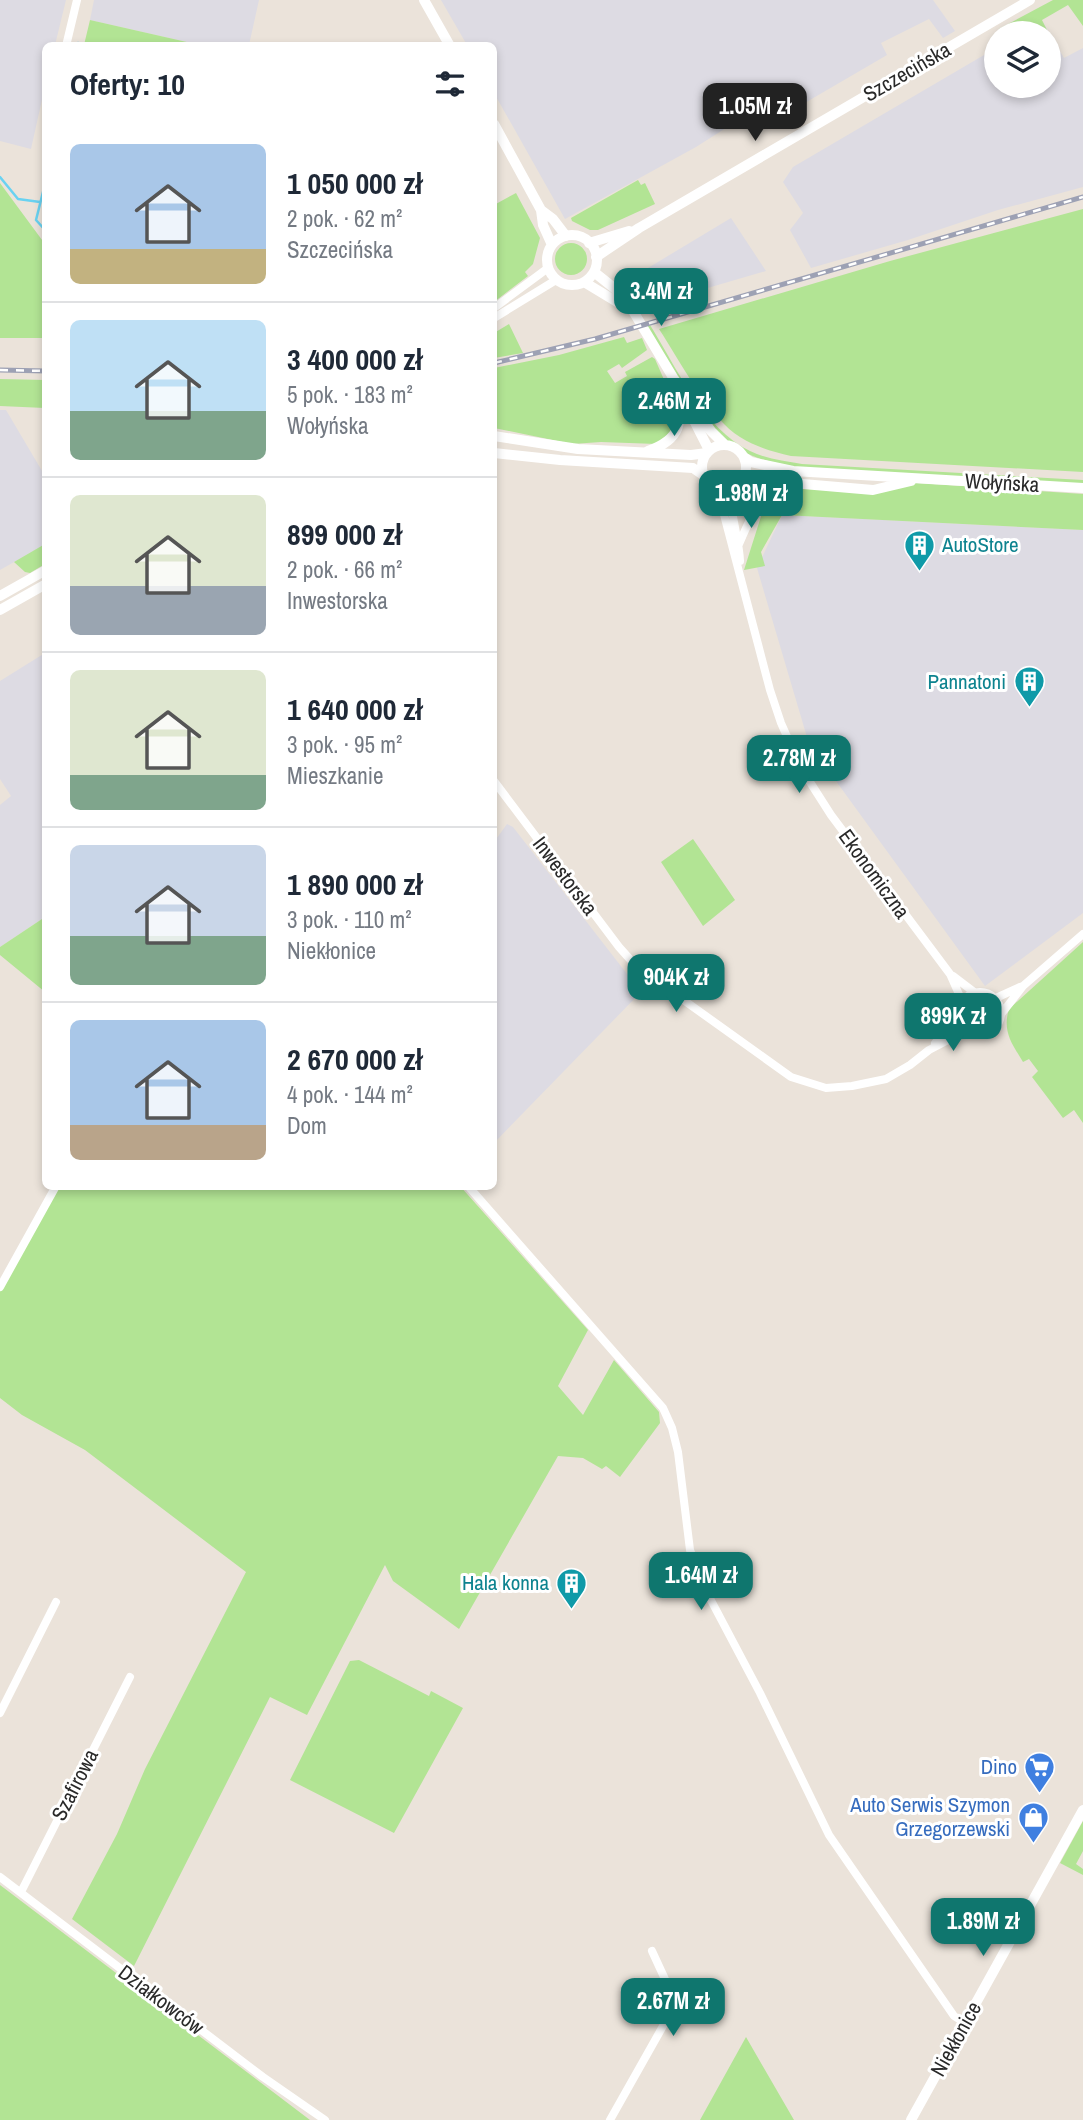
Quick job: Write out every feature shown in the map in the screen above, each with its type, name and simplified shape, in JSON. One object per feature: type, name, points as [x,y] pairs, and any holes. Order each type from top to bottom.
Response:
[{"type":"main road","points":[[424,0],[448,42]]},
{"type":"main road","name":"Szczecińska","points":[[596,257],[639,228],[1030,0]]},
{"type":"main road","points":[[497,129],[541,210],[543,225],[552,244]]},
{"type":"main road","points":[[541,210],[553,219],[566,236]]},
{"type":"main road","name":"Szczecińska","points":[[589,243],[639,228]]},
{"type":"main road","points":[[566,236],[582,238],[589,243],[596,257],[594,272],[584,282],[570,285],[556,280],[548,268],[548,251],[552,244],[566,236]]},
{"type":"main road","points":[[594,272],[624,296],[674,379],[711,431],[725,445]]},
{"type":"main road","points":[[584,282],[631,311]]},
{"type":"main road","points":[[674,379],[708,451]]},
{"type":"main road","points":[[643,453],[669,442],[678,429],[678,390]]},
{"type":"main road","points":[[497,436],[570,448],[691,455],[725,445],[734,447],[744,457],[746,464],[744,476],[732,488],[717,488],[692,468],[497,453]]},
{"type":"main road","points":[[703,475],[702,464],[708,451]]},
{"type":"main road","name":"Wołyńska","points":[[744,457],[793,471],[1083,488]]},
{"type":"main road","name":"Wołyńska","points":[[732,488],[757,480],[873,490],[921,479]]},
{"type":"main road","points":[[0,596],[42,572]]},
{"type":"main road","points":[[0,610],[42,586]]},
{"type":"main road","name":"Niekłonice","points":[[911,2120],[1083,1810]]},
{"type":"street","points":[[66,42],[77,0]]},
{"type":"street","points":[[497,306],[548,268]]},
{"type":"street","points":[[497,316],[556,280]]},
{"type":"street","points":[[739,544],[752,513],[765,497],[789,484]]},
{"type":"street","name":"Ekonomiczna","points":[[717,488],[770,690],[801,768],[831,815],[950,974],[962,1001]]},
{"type":"street","name":"Ekonomiczna","points":[[732,488],[731,503],[739,544],[740,571]]},
{"type":"street","name":"Inwestorska","points":[[497,785],[636,966],[791,1077],[826,1088],[886,1079],[929,1050],[967,1030]]},
{"type":"street","points":[[1002,1013],[996,998],[986,992],[974,992],[962,1001],[958,1015],[967,1030],[979,1034],[991,1031],[999,1024],[1002,1013],[1023,986],[1083,934]]},
{"type":"street","name":"Ekonomiczna","points":[[950,974],[974,992]]},
{"type":"street","points":[[996,998],[1023,986]]},
{"type":"street","name":"Inwestorska","points":[[929,1050],[958,1015]]},
{"type":"street","points":[[0,1287],[54,1190]]},
{"type":"street","points":[[472,1190],[663,1408],[673,1428],[678,1452],[690,1550],[704,1587],[760,1693],[829,1835],[954,2016],[965,2023]]},
{"type":"street","points":[[0,1713],[56,1602]]},
{"type":"street","name":"Szafirowa","points":[[21,1892],[130,1677]]},
{"type":"street","name":"Działkowców","points":[[0,1877],[263,2077],[325,2120]]},
{"type":"street","points":[[610,2120],[676,2003],[652,1951]]},
{"type":"shaded area","points":[[0,0],[66,0],[56,42],[42,42],[42,100],[31,149],[0,141]]},
{"type":"shaded area","points":[[94,0],[259,0],[250,42],[187,42],[90,20]]},
{"type":"shaded area","points":[[441,0],[933,0],[955,31],[943,38],[929,19],[881,43],[887,55],[803,104],[796,96],[779,106],[773,98],[696,147],[565,219],[497,98],[497,42],[465,42]]},
{"type":"shaded area","points":[[1083,48],[1083,187],[998,210],[811,268],[790,230],[803,213],[783,182],[793,167],[984,55],[984,98],[1061,98],[1061,53],[1064,58]]},
{"type":"shaded area","points":[[731,218],[766,271],[646,306],[628,280]]},
{"type":"shaded area","points":[[0,410],[6,410],[42,471],[42,546],[0,570]]},
{"type":"shaded area","points":[[782,515],[1083,530],[1083,913],[985,986],[809,744],[757,568]]},
{"type":"shaded area","points":[[42,655],[42,919],[0,947],[0,805],[11,796],[0,779],[0,681]]},
{"type":"shaded area","points":[[507,824],[513,827],[641,992],[497,1140],[497,838]]},
{"type":"green space","points":[[1053,0],[1083,0],[1083,26],[1068,5],[1042,21],[1014,21]]},
{"type":"green space","points":[[90,20],[187,42],[85,42]]},
{"type":"green space","points":[[638,180],[641,185],[645,183],[655,204],[598,230],[590,230],[572,221],[571,218]]},
{"type":"green space","points":[[0,183],[42,240],[42,338],[0,338]]},
{"type":"green space","points":[[516,193],[540,238],[533,264],[525,272],[528,276],[497,300],[497,203]]},
{"type":"green space","points":[[1083,209],[1083,472],[791,456],[765,449],[740,437],[718,417],[696,388],[659,329],[890,261]]},
{"type":"green space","points":[[571,243],[582,248],[587,259],[582,270],[571,275],[560,270],[555,259],[560,248]]},
{"type":"green space","points":[[509,324],[523,353],[497,357],[497,331]]},
{"type":"green space","points":[[650,325],[705,413],[734,441],[756,454],[802,464],[1083,480],[1083,484],[801,468],[758,458],[739,449],[707,420],[680,383],[646,327]]},
{"type":"green space","points":[[624,337],[627,343],[642,338],[647,350],[622,368],[619,364],[607,371],[615,383],[627,376],[625,372],[652,357],[655,359],[675,405],[675,428],[657,444],[572,444],[497,429],[497,367],[559,355]]},
{"type":"green space","points":[[0,379],[42,380],[42,408],[0,406]]},
{"type":"green space","points":[[917,483],[1083,494],[1083,530],[782,515],[761,552],[765,566],[744,570],[764,507],[785,489]]},
{"type":"green space","points":[[42,546],[42,566],[30,573],[14,562]]},
{"type":"green space","points":[[693,839],[735,900],[703,926],[661,862]]},
{"type":"green space","points":[[42,919],[42,990],[0,955],[0,947]]},
{"type":"green space","points":[[1083,942],[1083,1123],[1074,1110],[1063,1118],[1032,1077],[1038,1071],[1029,1059],[1023,1062],[1015,1049],[1007,1031],[1007,1017],[1009,1009]]},
{"type":"green space","points":[[980,995],[992,1000],[997,1012],[992,1024],[980,1029],[968,1024],[963,1012],[968,1000]]},
{"type":"green space","points":[[51,1190],[464,1190],[588,1330],[558,1386],[583,1415],[614,1360],[659,1412],[660,1423],[620,1477],[606,1466],[602,1469],[583,1458],[558,1456],[459,1629],[393,1581],[385,1565],[307,1715],[270,1697],[134,1966],[72,1919],[117,1834],[145,1769],[246,1572],[85,1450],[22,1415],[0,1398],[0,1280]]},
{"type":"green space","points":[[359,1660],[429,1696],[431,1691],[463,1708],[394,1833],[290,1780],[350,1661]]},
{"type":"green space","points":[[1083,1821],[1083,1851],[1076,1864],[1083,1869],[1083,1875],[1060,1863]]},
{"type":"green space","points":[[0,1885],[310,2120],[0,2120]]},
{"type":"green space","points":[[746,2037],[794,2120],[700,2120]]},
{"type":"waterway","points":[[0,177],[18,199],[40,202]]},
{"type":"waterway","points":[[42,196],[36,220],[42,227]]},
{"type":"railway","points":[[497,362],[595,339],[1083,197]]},
{"type":"railway","points":[[0,370],[42,371]]},
{"type":"place","name":"AutoStore","points":[[919,572]]},
{"type":"place","name":"Pannatoni","points":[[1029,709]]},
{"type":"place","name":"Hala konna","points":[[572,1610]]},
{"type":"place","name":"Dino","points":[[1040,1794]]},
{"type":"place","name":"Auto Serwis Szymon Grzegorzewski","points":[[1033,1844]]}]
